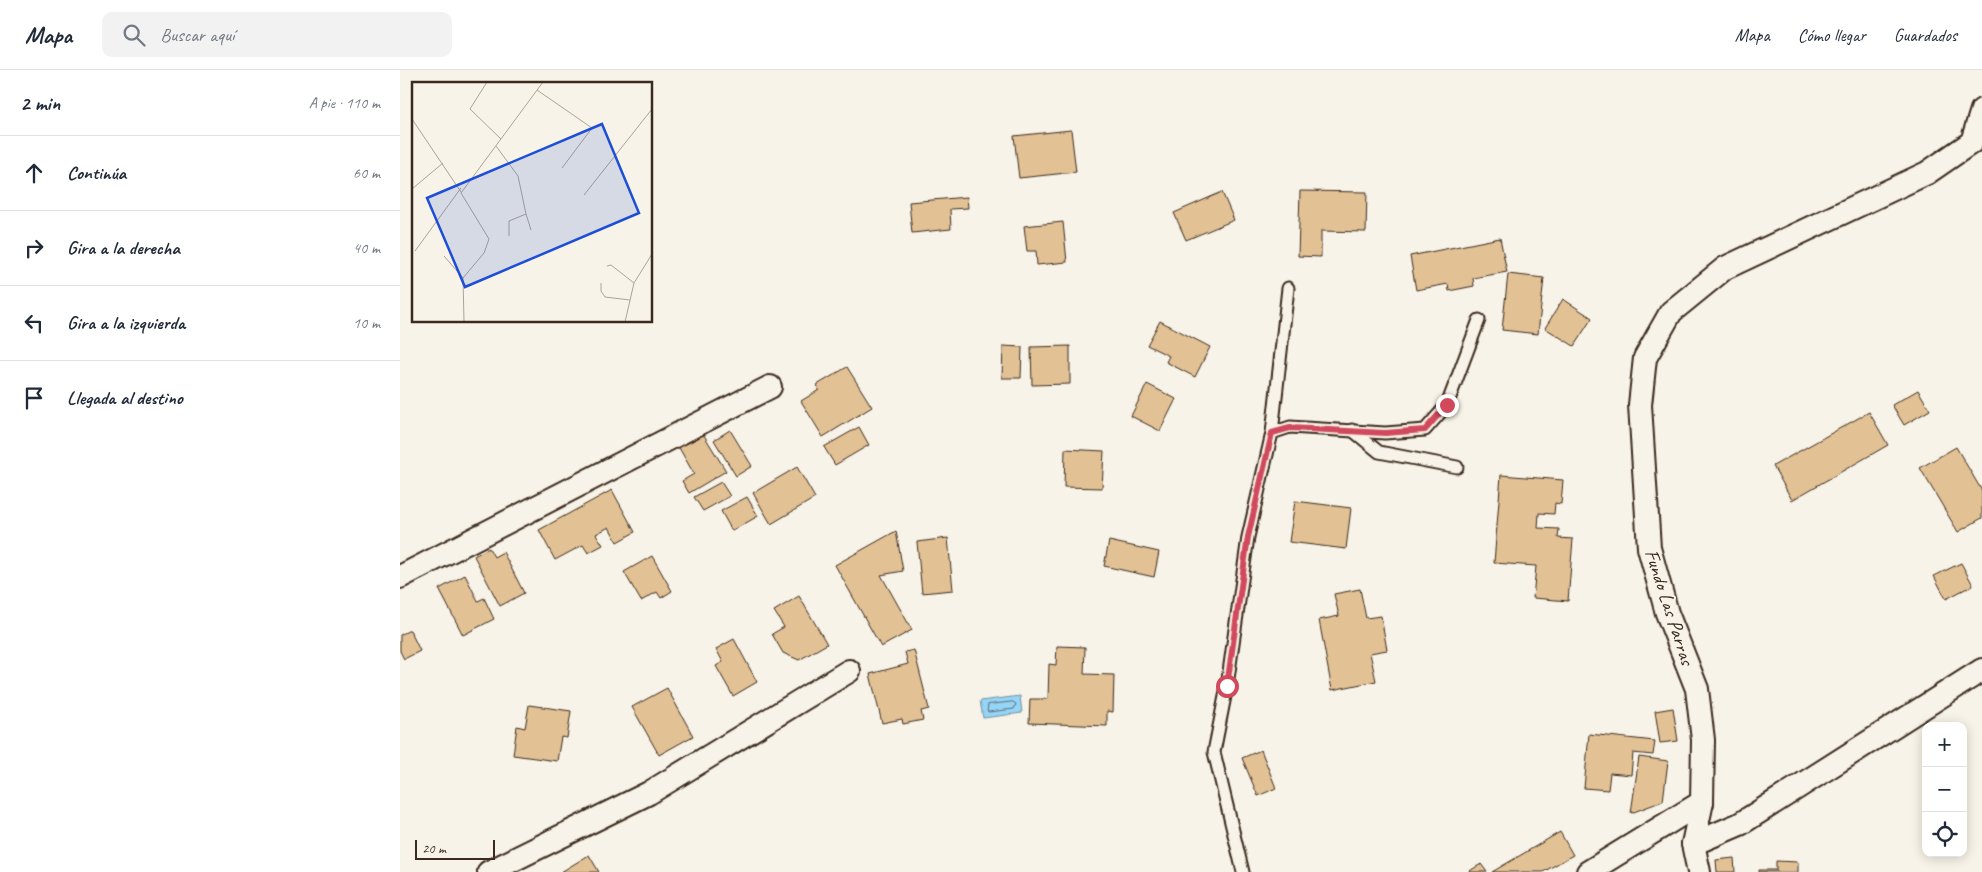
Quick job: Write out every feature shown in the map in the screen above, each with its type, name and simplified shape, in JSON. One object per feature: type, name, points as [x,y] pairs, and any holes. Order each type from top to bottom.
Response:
[{"type":"street","points":[[1977,146],[1982,110]]},
{"type":"street","name":"Fundo Las Parras","points":[[1693,844],[1702,802],[1703,740],[1696,689],[1667,613],[1649,548],[1640,405],[1645,358],[1671,312],[1725,268],[1927,173],[1977,146]]},
{"type":"street","points":[[400,577],[770,386]]},
{"type":"street","points":[[1699,872],[1693,844],[1740,824],[1982,670]]},
{"type":"street","points":[[489,872],[649,793],[849,671]]},
{"type":"street","points":[[1588,872],[1702,802]]},
{"type":"lane","points":[[1243,872],[1214,752],[1227,686],[1248,537],[1272,433],[1288,288]]},
{"type":"lane","points":[[1272,433],[1290,428],[1385,433],[1425,430],[1447,405],[1479,320]]},
{"type":"lane","points":[[1352,430],[1379,452],[1457,467]]},
{"type":"water","points":[[1020,696],[1022,713],[983,718],[980,701]]},
{"type":"building","points":[[1071,130],[1076,172],[1019,178],[1014,136]]},
{"type":"building","points":[[1300,191],[1367,192],[1366,232],[1321,231],[1321,257],[1298,256]]},
{"type":"building","points":[[1222,192],[1234,220],[1186,240],[1174,213]]},
{"type":"building","points":[[967,197],[968,208],[950,209],[951,229],[912,233],[909,202]]},
{"type":"building","points":[[1063,222],[1067,262],[1037,265],[1036,251],[1027,251],[1024,226]]},
{"type":"building","points":[[1500,238],[1507,272],[1473,278],[1474,286],[1449,291],[1448,284],[1416,290],[1410,256]]},
{"type":"building","points":[[1508,274],[1544,278],[1538,334],[1502,330]]},
{"type":"building","points":[[1563,299],[1592,318],[1574,346],[1545,328]]},
{"type":"building","points":[[1160,321],[1210,347],[1195,377],[1166,362],[1169,356],[1147,345]]},
{"type":"building","points":[[1003,346],[1022,347],[1021,378],[1002,378]]},
{"type":"building","points":[[1070,346],[1070,384],[1032,385],[1031,347]]},
{"type":"building","points":[[847,367],[872,407],[823,437],[801,401],[819,390],[817,385]]},
{"type":"building","points":[[1147,384],[1176,399],[1160,431],[1131,416]]},
{"type":"building","points":[[1918,390],[1930,410],[1904,425],[1892,405]]},
{"type":"building","points":[[1869,412],[1888,445],[1792,500],[1773,466]]},
{"type":"building","points":[[859,427],[869,445],[835,465],[824,447]]},
{"type":"building","points":[[730,430],[752,466],[736,476],[714,440]]},
{"type":"building","points":[[702,432],[726,471],[689,493],[682,481],[694,474],[678,446]]},
{"type":"building","points":[[1956,447],[1982,491],[1982,518],[1958,532],[1920,468]]},
{"type":"building","points":[[1065,449],[1104,451],[1102,488],[1064,487]]},
{"type":"building","points":[[797,467],[815,498],[771,524],[753,493]]},
{"type":"building","points":[[1501,475],[1563,480],[1561,504],[1555,503],[1554,514],[1539,513],[1538,528],[1559,529],[1558,538],[1573,539],[1568,601],[1533,598],[1536,566],[1494,563]]},
{"type":"building","points":[[721,482],[730,496],[703,511],[694,497]]},
{"type":"building","points":[[612,490],[635,532],[617,542],[609,527],[596,534],[603,545],[588,553],[583,545],[555,560],[539,530]]},
{"type":"building","points":[[747,497],[758,516],[732,531],[721,511]]},
{"type":"building","points":[[1295,501],[1351,508],[1346,549],[1289,542]]},
{"type":"building","points":[[896,531],[903,571],[881,575],[912,630],[881,647],[835,565]]},
{"type":"building","points":[[948,538],[953,590],[922,593],[917,542]]},
{"type":"building","points":[[1109,541],[1159,552],[1154,577],[1104,566]]},
{"type":"building","points":[[489,548],[494,557],[503,552],[524,593],[500,606],[474,556]]},
{"type":"building","points":[[652,556],[672,591],[661,598],[657,592],[641,601],[624,572]]},
{"type":"building","points":[[1961,563],[1973,585],[1946,599],[1934,576]]},
{"type":"building","points":[[465,575],[478,601],[484,598],[494,619],[463,635],[439,589]]},
{"type":"building","points":[[1360,589],[1366,618],[1381,616],[1387,650],[1370,653],[1376,681],[1332,690],[1319,620],[1339,616],[1334,594]]},
{"type":"building","points":[[799,596],[827,644],[799,660],[783,653],[772,634],[784,627],[774,611]]},
{"type":"building","points":[[410,630],[420,651],[404,659],[400,651],[400,635]]},
{"type":"building","points":[[734,639],[757,682],[733,696],[716,666],[723,662],[716,649]]},
{"type":"building","points":[[1057,646],[1085,647],[1084,674],[1114,675],[1113,712],[1107,711],[1107,726],[1029,723],[1030,699],[1048,699],[1049,664],[1056,665]]},
{"type":"building","points":[[914,650],[929,709],[921,711],[923,720],[903,724],[902,719],[882,723],[870,674],[908,664],[905,652]]},
{"type":"building","points":[[667,688],[693,736],[659,755],[632,707]]},
{"type":"building","points":[[529,705],[571,711],[567,738],[561,737],[557,761],[513,755],[517,726],[525,728]]},
{"type":"building","points":[[1673,708],[1678,741],[1660,743],[1655,711]]},
{"type":"building","points":[[1589,734],[1655,741],[1653,755],[1633,753],[1631,775],[1610,773],[1608,790],[1584,788]]},
{"type":"building","points":[[1261,750],[1276,788],[1258,796],[1242,758]]},
{"type":"building","points":[[1639,757],[1668,761],[1663,801],[1631,813]]},
{"type":"building","points":[[1560,832],[1573,855],[1543,872],[1492,872]]},
{"type":"building","points":[[589,855],[599,872],[561,872]]},
{"type":"building","points":[[1734,858],[1735,872],[1717,872],[1716,860]]},
{"type":"building","points":[[1776,861],[1798,862],[1798,872],[1759,872],[1759,870],[1776,870]]},
{"type":"building","points":[[1481,864],[1487,872],[1468,872]]},
{"type":"route","points":[[1227,686],[1248,537],[1272,433],[1290,428],[1385,433],[1425,430],[1447,405]]}]
